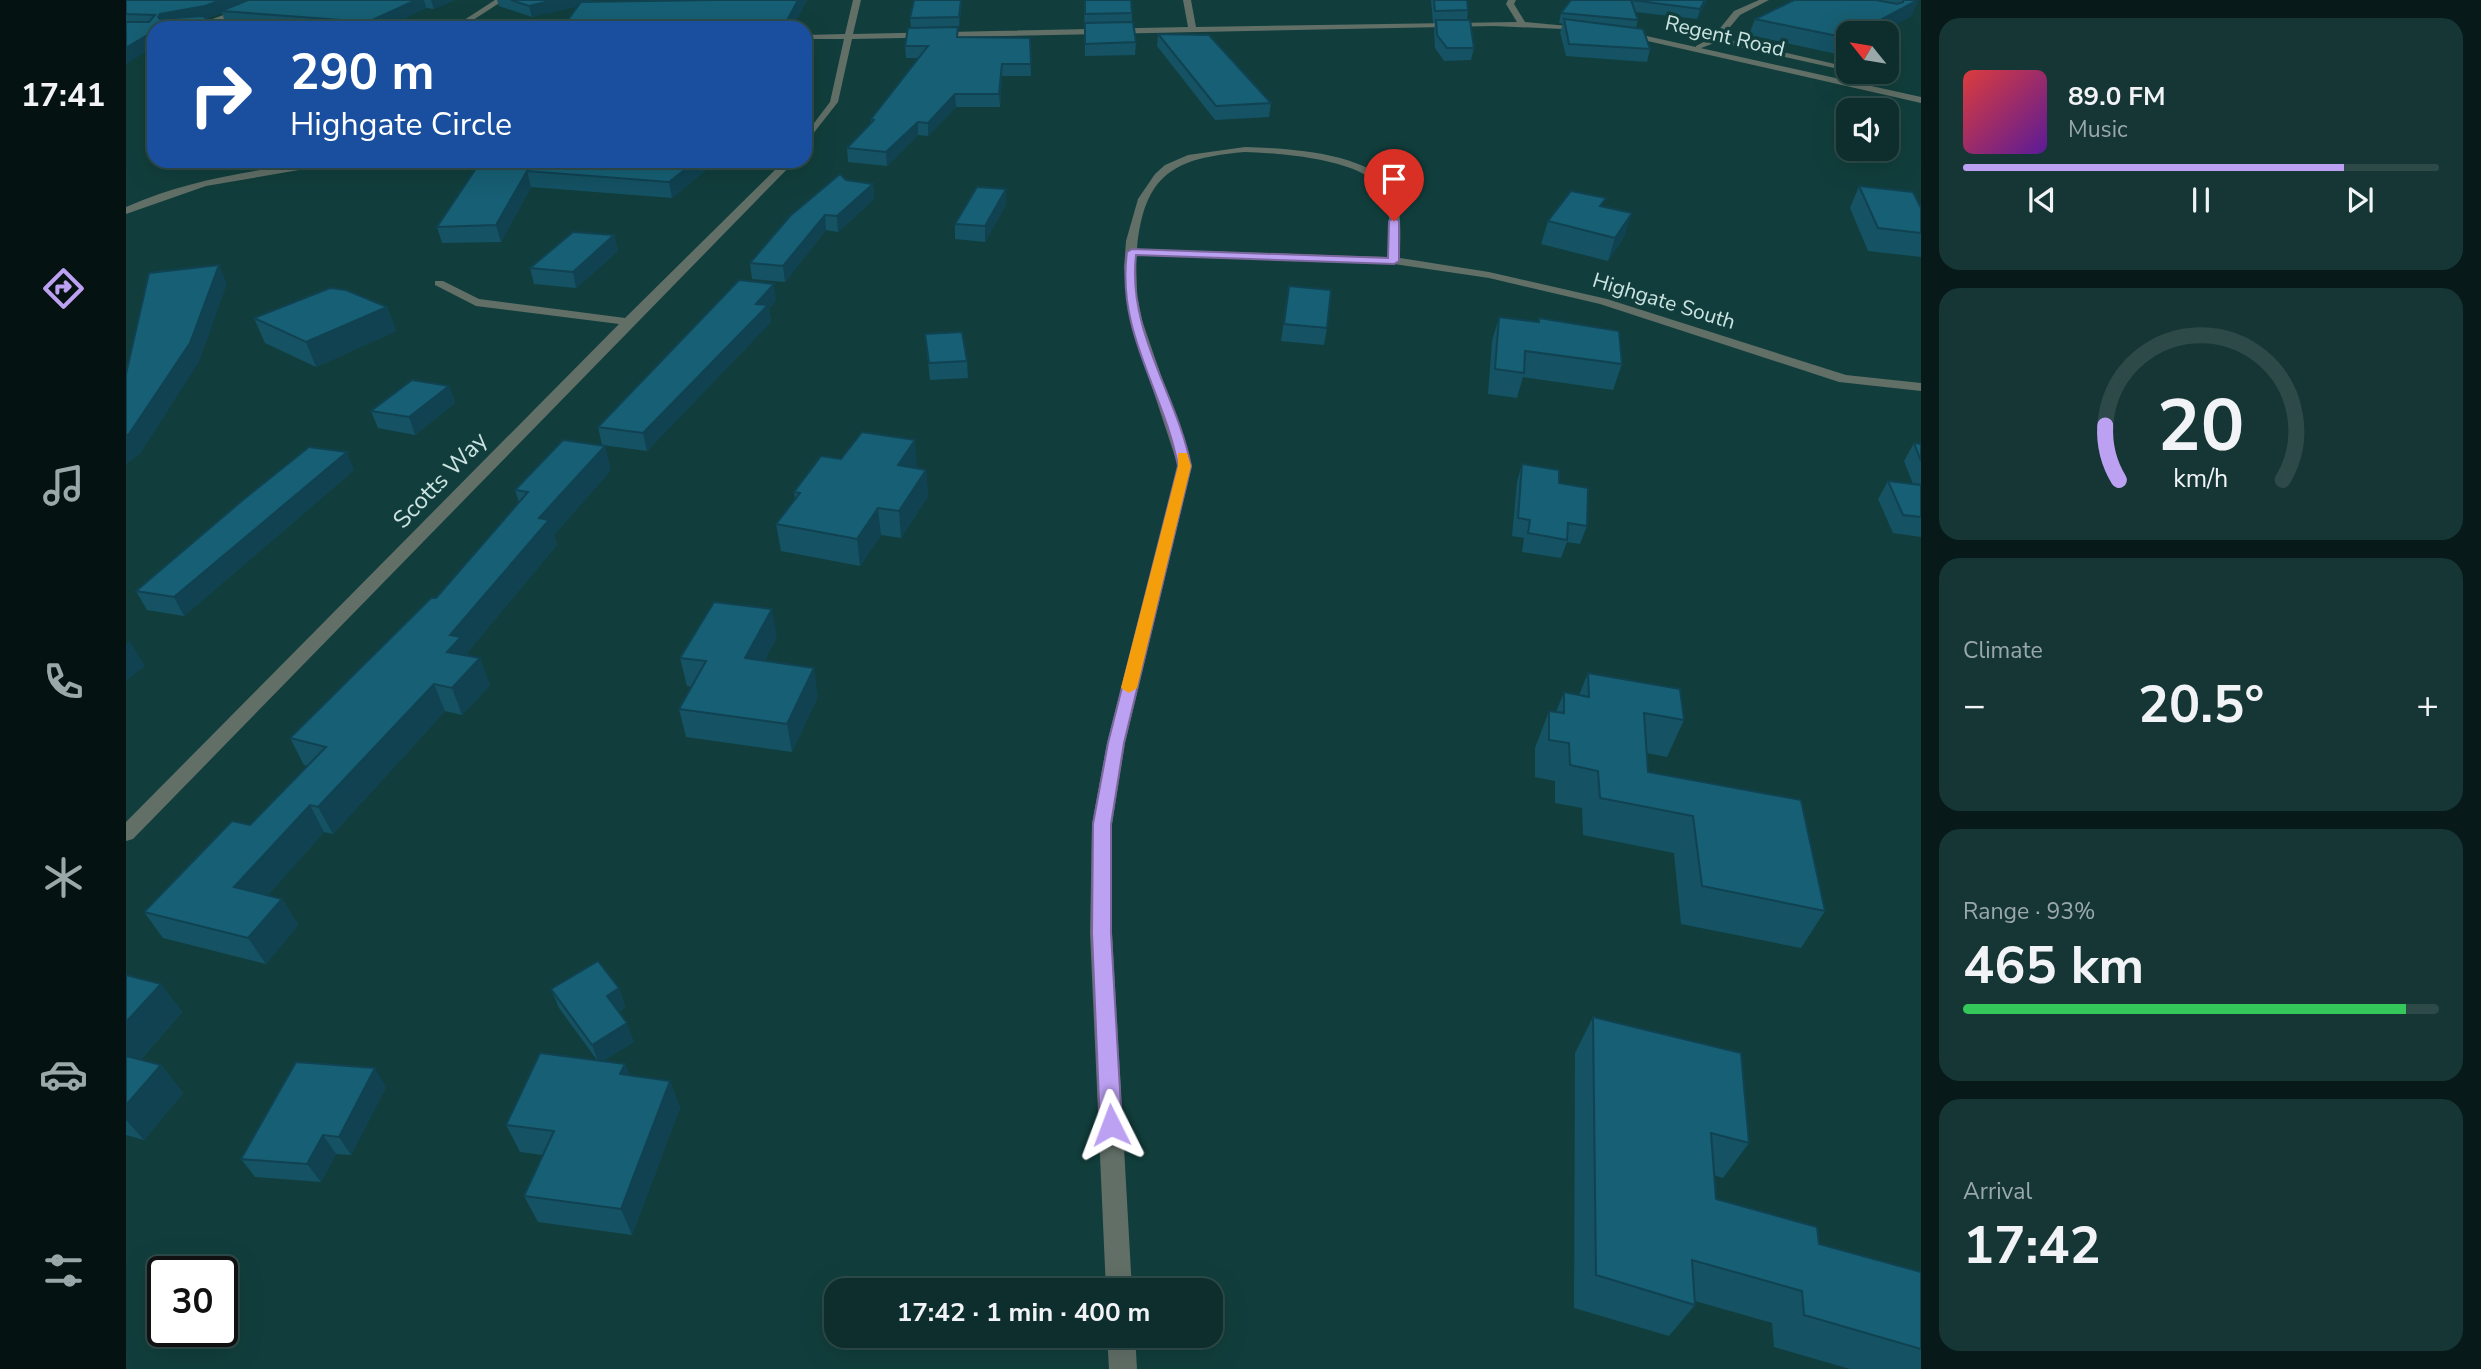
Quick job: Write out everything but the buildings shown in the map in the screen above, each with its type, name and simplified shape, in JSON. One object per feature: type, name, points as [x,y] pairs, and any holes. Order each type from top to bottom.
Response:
[{"type":"street","points":[[214,21],[270,0]]},
{"type":"street","points":[[467,21],[500,0]]},
{"type":"street","points":[[812,132],[834,102],[857,0]]},
{"type":"street","points":[[1187,0],[1192,28]]},
{"type":"street","points":[[1512,0],[1510,4],[1524,26]]},
{"type":"street","points":[[1699,48],[1716,39],[1737,13],[1765,0]]},
{"type":"street","points":[[812,37],[1034,34],[1192,28],[1524,26],[1597,30]]},
{"type":"street","name":"Regent Road","points":[[1608,31],[1699,48],[1836,80]]},
{"type":"street","points":[[1716,39],[1836,66]]},
{"type":"street","name":"Regent Road","points":[[1852,84],[1921,100]]},
{"type":"street","points":[[1118,1278],[1101,933],[1102,824],[1116,743],[1185,466],[1178,431],[1143,351],[1134,321],[1130,268],[1143,197],[1168,167],[1192,156],[1223,152],[1291,152],[1345,164],[1383,184],[1388,192],[1394,221],[1394,261]]},
{"type":"street","points":[[126,211],[146,201],[287,168]]},
{"type":"street","name":"Scotts Way","points":[[126,834],[628,321],[783,168]]},
{"type":"street","name":"Highgate South","points":[[1132,252],[1394,261],[1552,287],[1844,379],[1921,387]]},
{"type":"street","points":[[439,283],[476,302],[628,321]]},
{"type":"street","points":[[1122,1348],[1123,1369]]},
{"type":"slow traffic","points":[[1129,688],[1164,538],[1185,466],[1183,456]]},
{"type":"route","points":[[1111,1125],[1101,933],[1102,824],[1116,743],[1164,538],[1185,466],[1178,431],[1143,351],[1134,321],[1130,268],[1132,252],[1394,261],[1394,221]]}]
